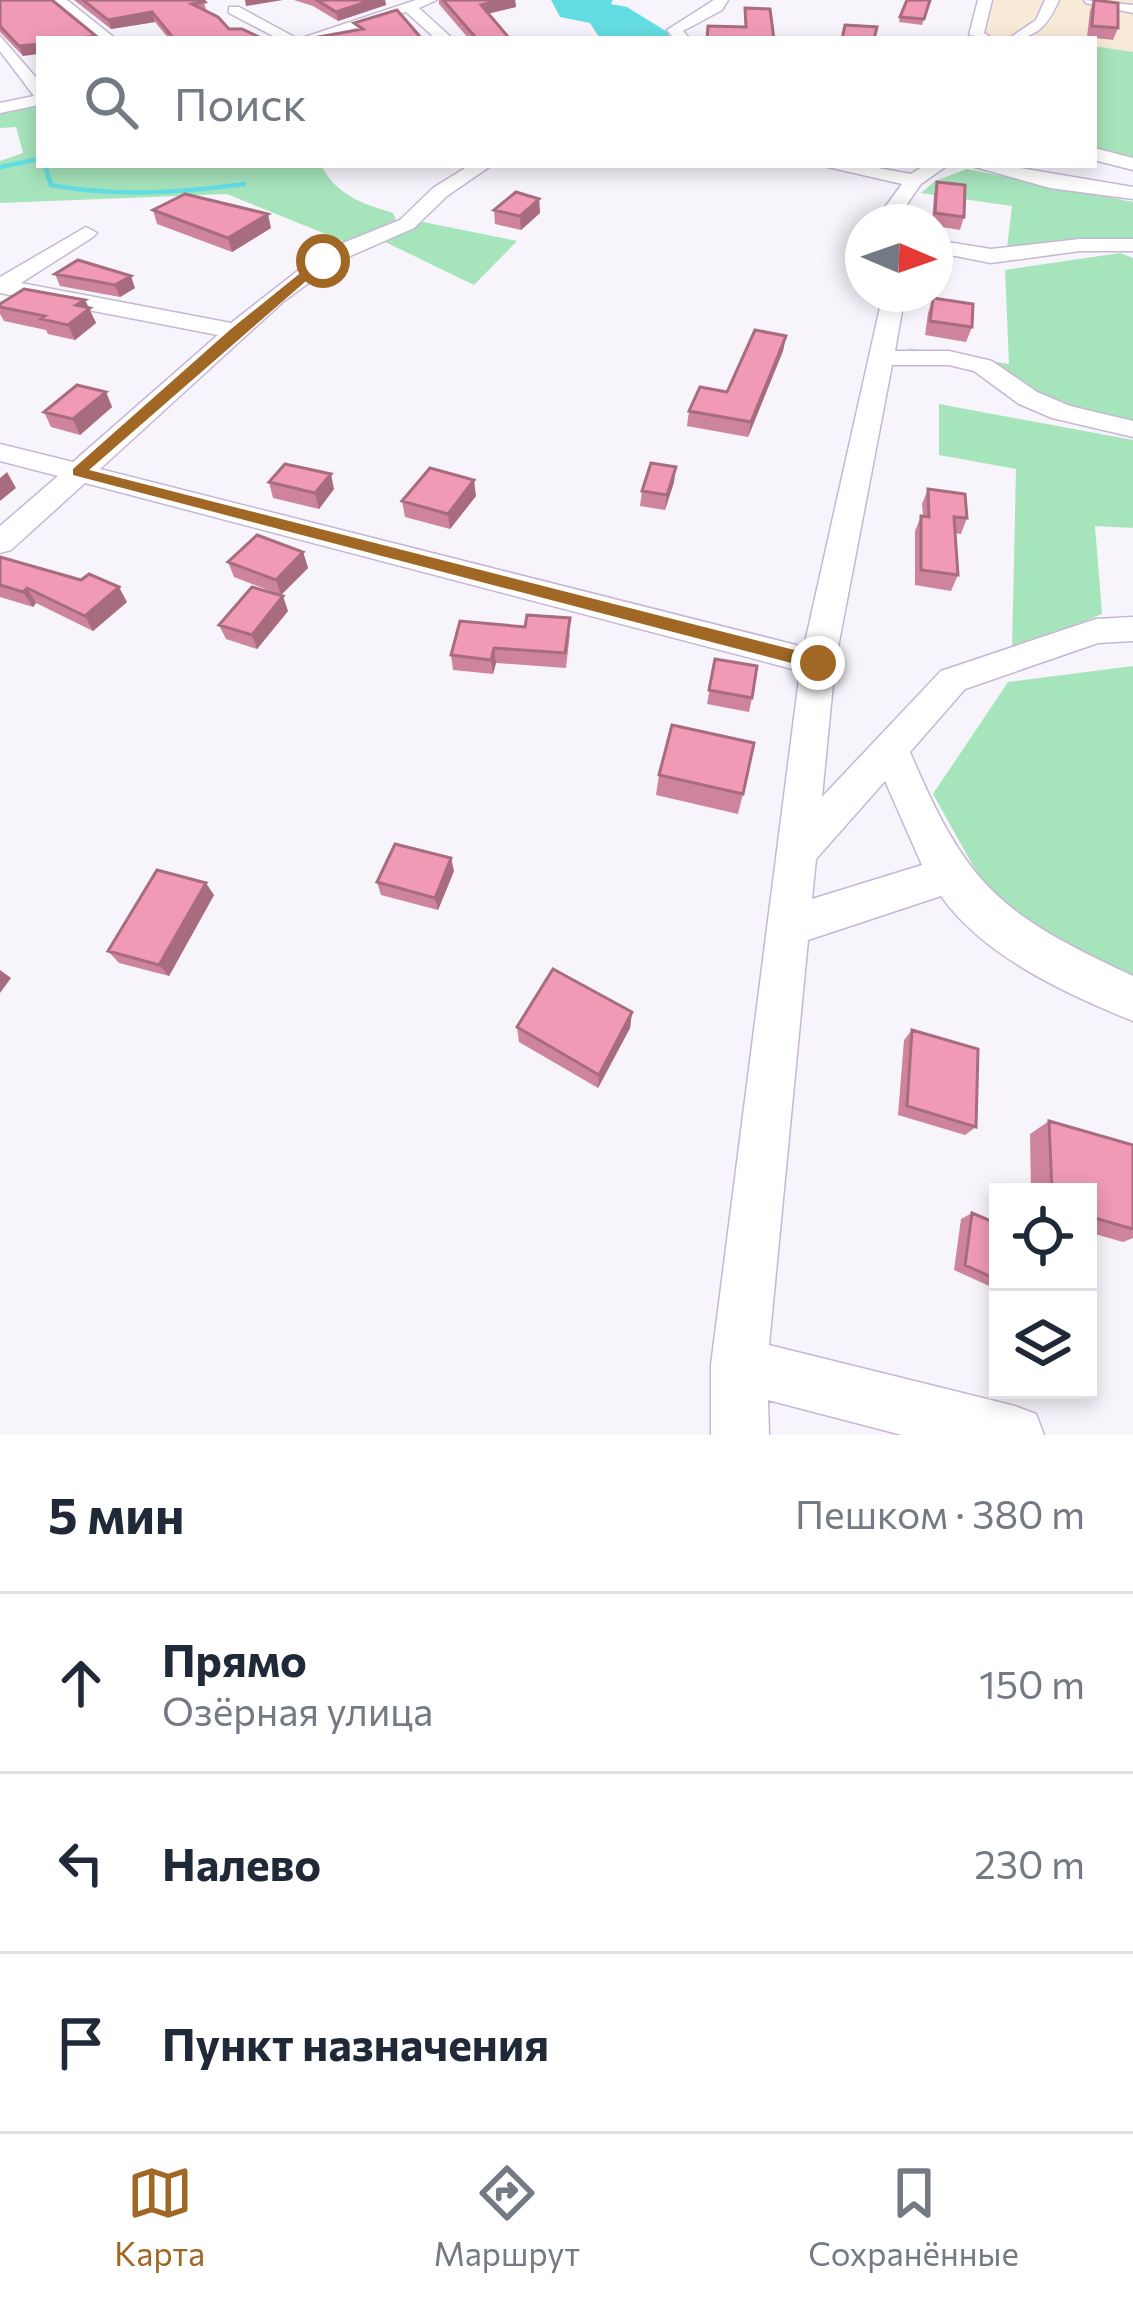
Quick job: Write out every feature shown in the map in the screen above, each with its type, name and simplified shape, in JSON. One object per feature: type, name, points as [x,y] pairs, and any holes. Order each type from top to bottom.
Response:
[{"type":"street","points":[[58,0],[104,36]]},
{"type":"street","points":[[337,35],[430,0]]},
{"type":"street","points":[[679,36],[674,30],[717,8],[721,0]]},
{"type":"street","points":[[980,36],[976,34],[985,0]]},
{"type":"street","points":[[1021,36],[1042,22],[1052,0]]},
{"type":"street","points":[[1091,0],[1133,9]]},
{"type":"street","points":[[367,8],[386,17]]},
{"type":"street","points":[[411,9],[442,36]]},
{"type":"street","points":[[234,10],[284,36]]},
{"type":"street","points":[[0,41],[36,92]]},
{"type":"street","points":[[0,108],[36,97]]},
{"type":"street","points":[[1097,155],[1133,164]]},
{"type":"street","points":[[0,543],[235,332],[323,261],[407,224],[440,192],[478,168]]},
{"type":"street","points":[[845,168],[914,180]]},
{"type":"street","points":[[897,204],[914,180],[934,168]]},
{"type":"street","points":[[990,168],[1133,193]]},
{"type":"street","points":[[1,286],[86,233]]},
{"type":"street","points":[[953,249],[991,256],[1080,245],[1133,245]]},
{"type":"street","points":[[1,286],[235,332]]},
{"type":"street","points":[[740,1435],[739,1365],[818,663],[890,312]]},
{"type":"street","points":[[879,358],[949,358],[983,366],[1028,398],[1061,412],[1133,429]]},
{"type":"street","points":[[0,452],[818,663]]},
{"type":"street","points":[[797,852],[953,680],[1096,631],[1133,629]]},
{"type":"street","points":[[890,748],[924,829],[972,903],[1067,968],[1133,999]]},
{"type":"street","points":[[788,926],[903,892],[952,872]]},
{"type":"street","points":[[739,1365],[1015,1435]]},
{"type":"shaded area","points":[[990,0],[1049,0],[1015,36],[983,36]]},
{"type":"shaded area","points":[[1061,0],[1133,0],[1133,52],[1097,46],[1097,36],[1034,36]]},
{"type":"green space","points":[[1097,46],[1133,52],[1133,161],[1097,152]]},
{"type":"green space","points":[[36,103],[36,168],[323,168],[342,191],[393,213],[396,220],[350,244],[227,194],[0,203],[0,161],[23,153],[16,127],[0,128],[0,110]]},
{"type":"green space","points":[[967,169],[1133,202],[1133,244],[1006,256],[1012,206],[921,193],[935,181]]},
{"type":"green space","points":[[418,221],[517,241],[474,285],[379,239]]},
{"type":"green space","points":[[1120,253],[1133,258],[1133,431],[1063,417],[1000,374],[924,358],[908,348],[1009,364],[1005,270]]},
{"type":"green space","points":[[939,404],[1133,440],[1133,528],[1095,526],[1102,614],[1012,652],[1016,469],[939,455]]},
{"type":"green space","points":[[1133,666],[1133,985],[991,898],[933,794],[1008,682]]},
{"type":"water","points":[[551,0],[613,0],[611,4],[627,7],[669,33],[598,36],[590,23],[560,17]]},
{"type":"building","points":[[0,0],[52,0],[96,36],[36,36],[36,44],[19,46],[0,26]]},
{"type":"building","points":[[83,0],[203,0],[192,4],[218,17],[229,29],[257,36],[172,36],[152,12],[108,20]]},
{"type":"building","points":[[317,0],[372,0],[336,12]]},
{"type":"building","points":[[443,0],[503,0],[481,5],[507,36],[474,36]]},
{"type":"building","points":[[907,0],[930,0],[924,19],[900,17]]},
{"type":"building","points":[[1094,0],[1118,3],[1118,28],[1092,26]]},
{"type":"building","points":[[745,8],[770,9],[774,36],[707,36],[708,26],[746,27]]},
{"type":"building","points":[[397,10],[419,36],[324,36],[363,29],[354,23]]},
{"type":"building","points":[[845,25],[877,27],[875,36],[843,36]]},
{"type":"building","points":[[937,182],[965,185],[964,217],[953,215],[953,204],[936,204]]},
{"type":"building","points":[[516,192],[539,199],[520,216],[494,210]]},
{"type":"building","points":[[185,194],[268,214],[228,238],[153,210]]},
{"type":"building","points":[[78,260],[131,276],[115,285],[55,274]]},
{"type":"building","points":[[24,289],[85,300],[76,305],[90,308],[68,325],[0,307]]},
{"type":"building","points":[[953,301],[973,304],[972,327],[930,321],[931,312],[953,312]]},
{"type":"building","points":[[755,330],[786,336],[751,422],[689,411],[700,387],[727,392]]},
{"type":"building","points":[[77,385],[106,392],[73,419],[44,412]]},
{"type":"building","points":[[651,463],[676,467],[667,495],[642,491]]},
{"type":"building","points":[[285,464],[331,474],[315,493],[269,482]]},
{"type":"building","points":[[430,468],[474,480],[448,514],[402,501]]},
{"type":"building","points":[[928,489],[965,494],[967,518],[954,517],[958,575],[921,570],[921,516],[929,517]]},
{"type":"building","points":[[257,535],[303,552],[276,580],[228,562]]},
{"type":"building","points":[[0,557],[81,580],[89,574],[119,587],[85,616],[27,588],[23,592],[0,585]]},
{"type":"building","points":[[252,587],[283,596],[252,635],[219,625]]},
{"type":"building","points":[[527,615],[570,618],[565,653],[494,648],[491,660],[451,655],[460,621],[525,627]]},
{"type":"building","points":[[715,659],[757,666],[752,698],[709,690]]},
{"type":"building","points":[[672,725],[754,743],[743,794],[659,775]]},
{"type":"building","points":[[395,844],[451,858],[435,898],[377,882]]},
{"type":"building","points":[[157,870],[206,883],[159,965],[108,951]]},
{"type":"building","points":[[553,969],[632,1012],[599,1075],[517,1027]]},
{"type":"building","points":[[912,1030],[978,1049],[976,1127],[907,1106]]},
{"type":"building","points":[[1049,1121],[1133,1145],[1133,1229],[1097,1219],[1097,1183],[1052,1183]]},
{"type":"building","points":[[972,1213],[989,1220],[989,1276],[965,1265]]},
{"type":"waterway","points":[[0,167],[36,160]]},
{"type":"waterway","points":[[46,168],[51,185],[99,191],[244,184]]},
{"type":"route","points":[[323,261],[276,296],[78,472],[818,663]]}]
